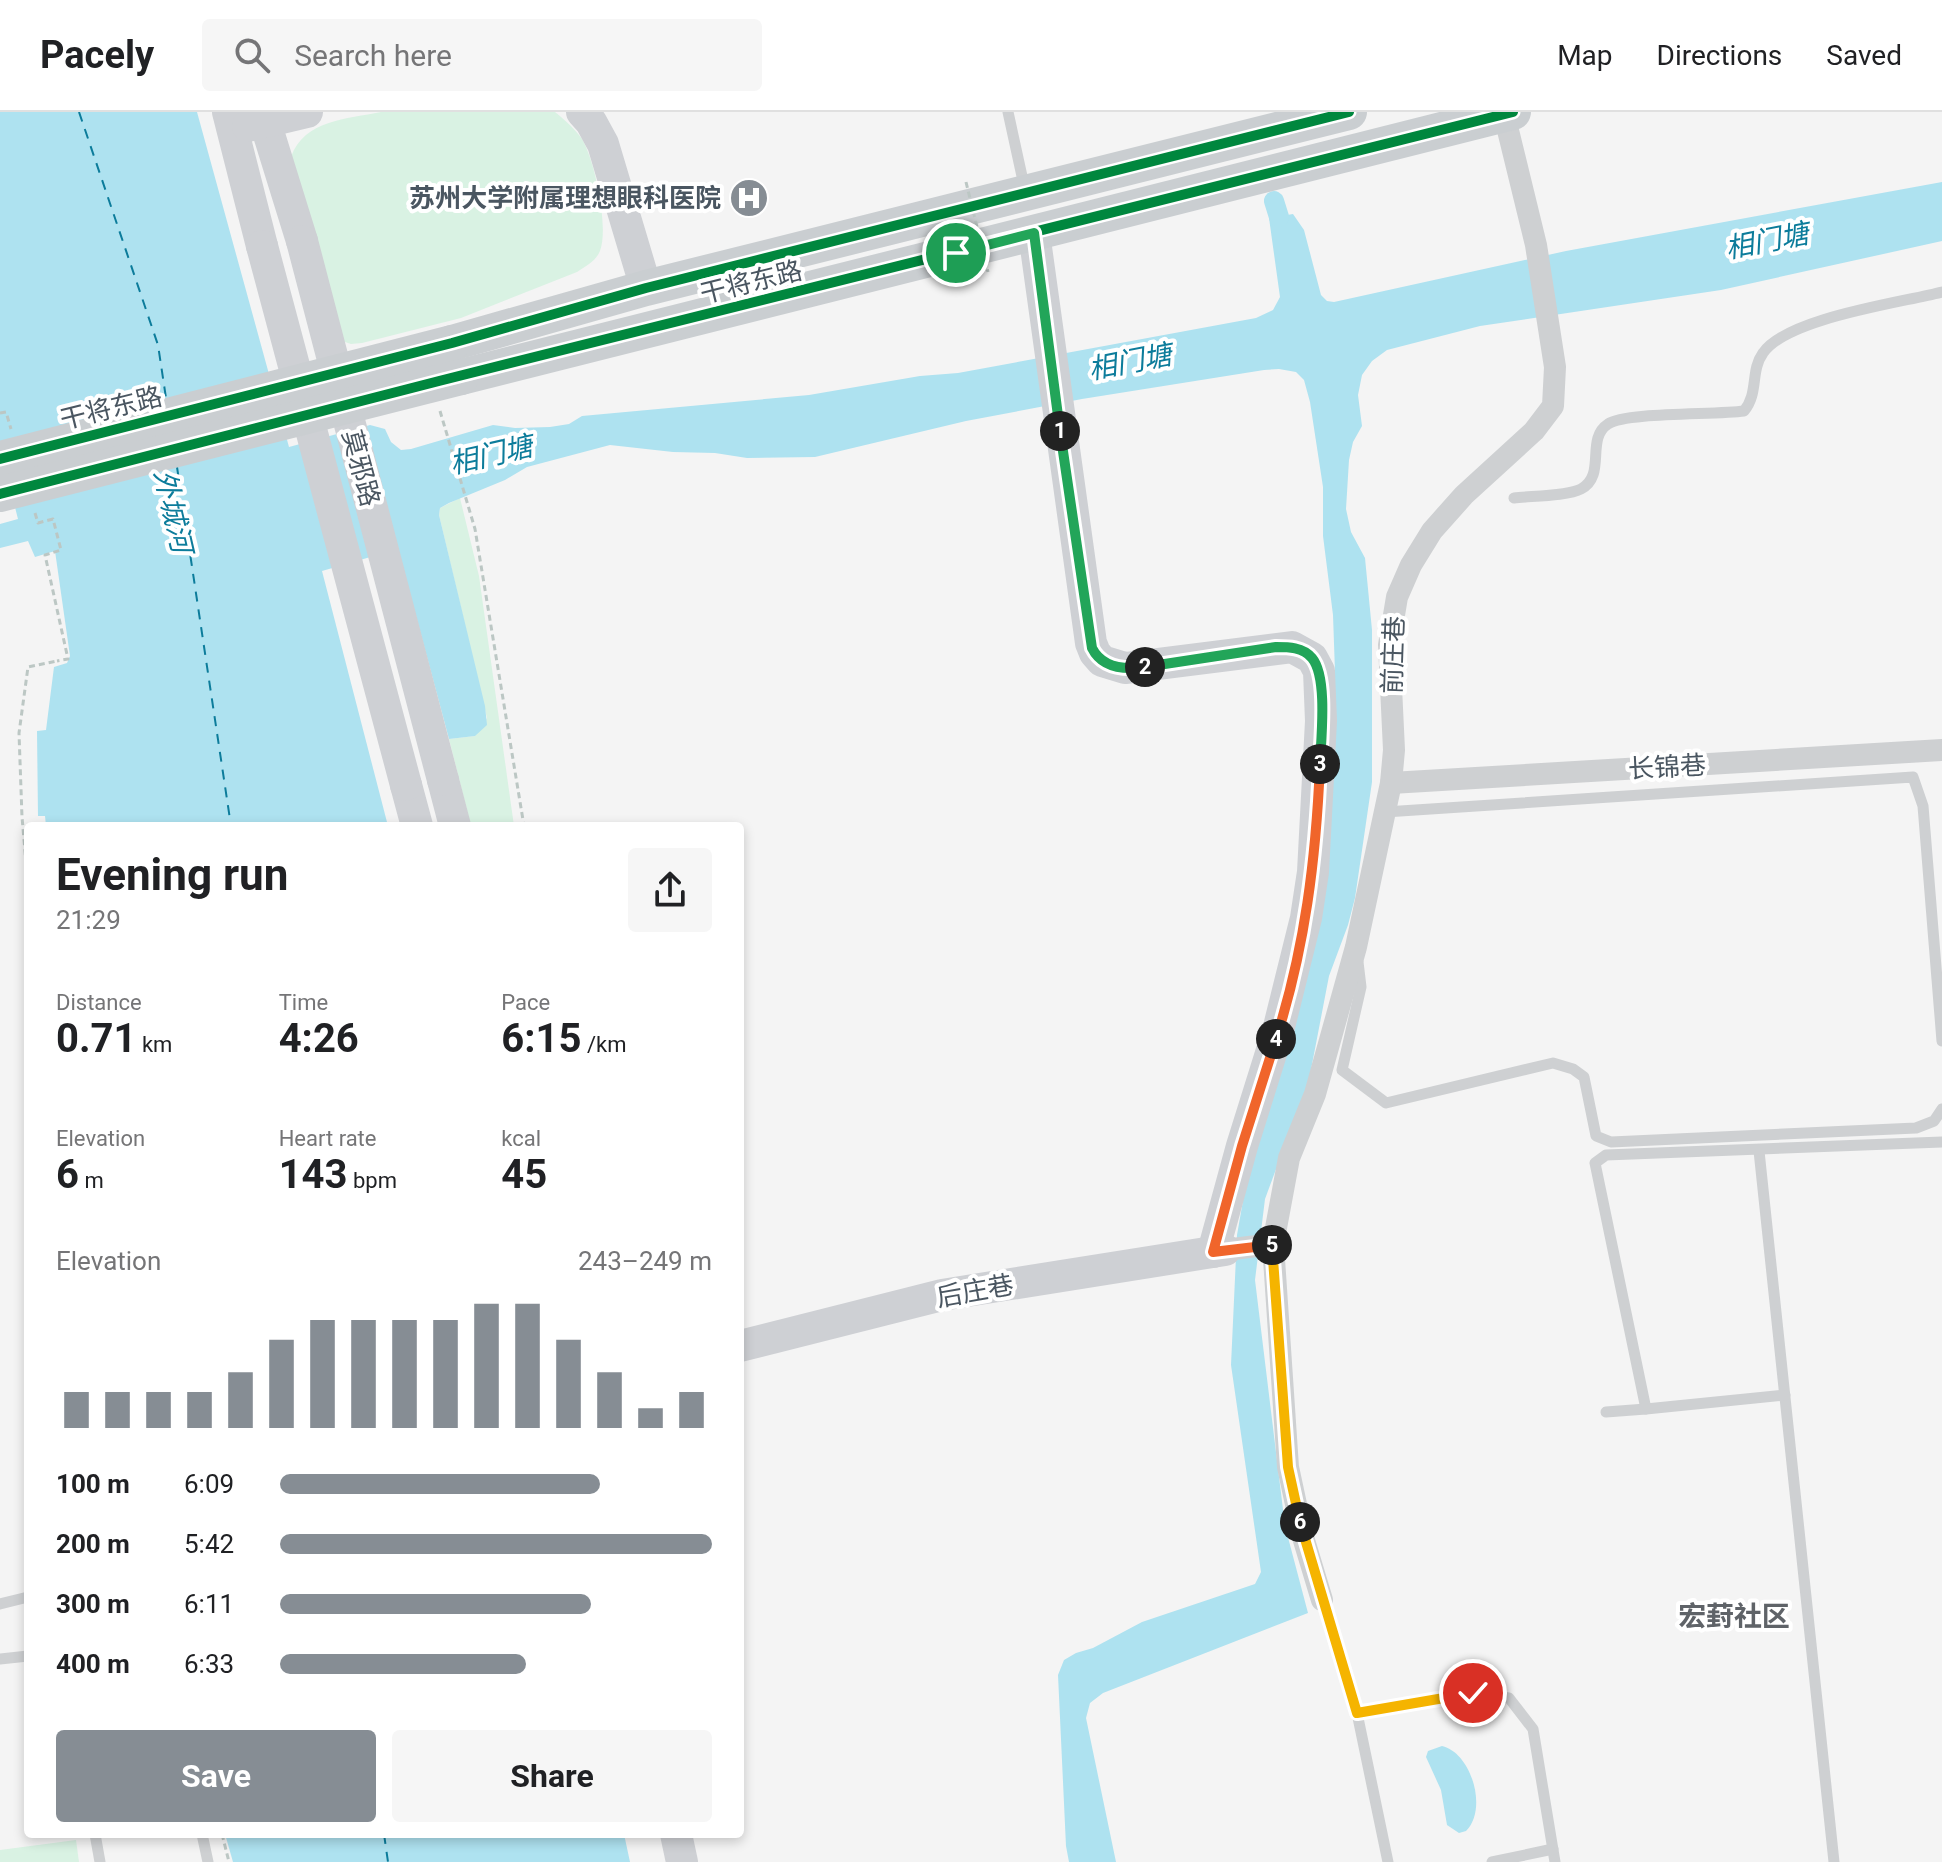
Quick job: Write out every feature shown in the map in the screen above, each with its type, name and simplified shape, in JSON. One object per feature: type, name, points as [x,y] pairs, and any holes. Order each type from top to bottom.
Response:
[{"type":"main road","points":[[230,120],[307,112]]},
{"type":"main road","name":"干将东路","points":[[0,494],[456,360],[646,288],[1349,112]]},
{"type":"main road","points":[[583,113],[603,144],[646,288]]},
{"type":"main road","name":"干将东路","points":[[7,449],[456,360],[1034,233],[1508,113]]},
{"type":"main road","name":"莫邪路","points":[[265,117],[302,241],[454,822]]},
{"type":"main road","name":"莫邪路","points":[[230,120],[416,822]]},
{"type":"main road","points":[[1034,233],[1057,411],[1091,643],[1095,653],[1112,666],[1139,668],[1292,647],[1312,658],[1319,671],[1318,816],[1306,918],[1278,1031],[1242,1146],[1219,1251]]},
{"type":"main road","name":"后庄巷","points":[[744,1345],[942,1295],[1219,1251]]},
{"type":"main road","points":[[677,1838],[682,1862]]},
{"type":"street","name":"前庄巷","points":[[1322,1600],[1303,1537],[1288,1467],[1273,1244],[1289,1158],[1315,1094],[1356,947],[1391,783],[1394,750],[1389,645],[1397,597],[1411,565],[1432,531],[1464,495],[1526,439],[1553,406],[1555,367],[1549,322],[1508,113]]},
{"type":"street","name":"长锦巷","points":[[1391,783],[1942,750]]},
{"type":"street","name":"后庄巷","points":[[1219,1251],[1273,1244]]},
{"type":"lane","points":[[1008,112],[1025,193]]},
{"type":"lane","points":[[1514,498],[1580,491],[1594,475],[1598,434],[1608,424],[1624,418],[1744,411],[1752,400],[1760,357],[1772,341],[1804,325],[1942,292]]},
{"type":"lane","points":[[1384,812],[1913,777],[1923,806],[1942,1041]]},
{"type":"lane","points":[[1356,947],[1361,987],[1342,1070],[1386,1103],[1553,1063],[1573,1069],[1584,1077],[1596,1136],[1611,1142],[1916,1128],[1934,1121],[1942,1109]]},
{"type":"lane","points":[[1646,1409],[1595,1163],[1606,1155],[1942,1142]]},
{"type":"lane","points":[[1759,1151],[1834,1862]]},
{"type":"lane","points":[[1606,1412],[1785,1395]]},
{"type":"lane","points":[[0,1604],[24,1598]]},
{"type":"lane","points":[[1322,1600],[1357,1713],[1388,1862]]},
{"type":"lane","points":[[0,1659],[24,1656]]},
{"type":"lane","points":[[1357,1713],[1473,1693],[1509,1698],[1533,1729],[1555,1862]]},
{"type":"lane","points":[[96,1838],[100,1862]]},
{"type":"lane","points":[[203,1838],[208,1862]]},
{"type":"lane","points":[[1492,1862],[1553,1849]]},
{"type":"path","points":[[966,182],[988,272]]},
{"type":"path","points":[[440,406],[475,529],[523,822]]},
{"type":"path","points":[[0,413],[6,412],[7,449]]},
{"type":"path","points":[[24,840],[19,733],[28,667],[68,659],[45,555],[61,550],[53,519],[38,523],[34,509]]},
{"type":"path","points":[[223,1838],[229,1862]]},
{"type":"green space","points":[[381,112],[555,112],[582,139],[592,162],[603,226],[598,255],[577,272],[461,318],[362,343],[342,341],[291,157],[297,145],[316,128]]},
{"type":"green space","points":[[460,498],[479,576],[513,822],[470,822],[449,739],[475,736],[487,718],[439,515],[440,508]]},
{"type":"green space","points":[[76,1840],[79,1862],[0,1862],[0,1850]]},
{"type":"water","points":[[0,112],[197,112],[289,447],[370,425],[385,429],[391,442],[401,450],[411,449],[493,425],[550,427],[569,424],[582,416],[809,395],[920,376],[958,373],[1256,318],[1273,310],[1280,297],[1269,218],[1293,214],[1304,230],[1321,295],[1327,301],[1334,302],[1566,251],[1942,182],[1942,241],[1721,290],[1480,326],[1387,350],[1372,361],[1362,375],[1358,395],[1362,426],[1353,442],[1349,460],[1346,509],[1351,532],[1365,558],[1372,630],[1372,782],[1355,898],[1329,976],[1309,1080],[1265,1199],[1255,1280],[1285,1526],[1308,1613],[1103,1693],[1090,1703],[1086,1718],[1116,1862],[1069,1862],[1058,1675],[1064,1660],[1142,1622],[1255,1584],[1261,1572],[1231,1365],[1237,1235],[1335,672],[1333,615],[1323,536],[1323,487],[1304,380],[1296,372],[1264,370],[966,421],[815,457],[747,458],[610,445],[527,467],[505,480],[449,503],[440,508],[439,515],[485,706],[487,725],[475,736],[449,739],[398,549],[322,571],[387,822],[46,822],[45,816],[38,816],[37,731],[46,730],[54,667],[67,663],[70,656],[55,551],[35,557],[28,541],[0,548],[0,524],[18,519],[0,448]]},
{"type":"water","points":[[1442,1746],[1462,1759],[1474,1783],[1476,1810],[1473,1822],[1466,1831],[1459,1833],[1447,1825],[1441,1790],[1426,1757],[1428,1751]]},
{"type":"water","points":[[226,1838],[625,1838],[630,1862],[233,1862]]},
{"type":"waterway","points":[[1274,201],[1279,217]]},
{"type":"ferry route","points":[[79,112],[158,345],[166,398]]},
{"type":"ferry route","points":[[177,467],[230,822]]},
{"type":"ferry route","points":[[385,1838],[388,1862]]},
{"type":"cycle path","points":[[0,459],[452,343],[646,288],[1349,112]]},
{"type":"cycle path","points":[[0,494],[1513,112]]},
{"type":"place","name":"苏州大学附属理想眼科医院","points":[[749,198]]},
{"type":"district","name":"宏葑社区","points":[[1734,1616]]},
{"type":"route","points":[[956,253],[1034,233],[1057,411],[1091,643],[1095,653],[1112,666],[1139,668],[1292,647],[1312,658],[1319,671],[1318,816],[1306,918],[1278,1031],[1213,1252],[1273,1244],[1288,1467],[1303,1537],[1357,1713],[1473,1693]]},
{"type":"water label","name":"相门塘","points":[[1767,241]]},
{"type":"water label","name":"相门塘","points":[[1130,362]]},
{"type":"water label","name":"相门塘","points":[[491,455]]},
{"type":"water label","name":"外城河","points":[[173,511]]}]
